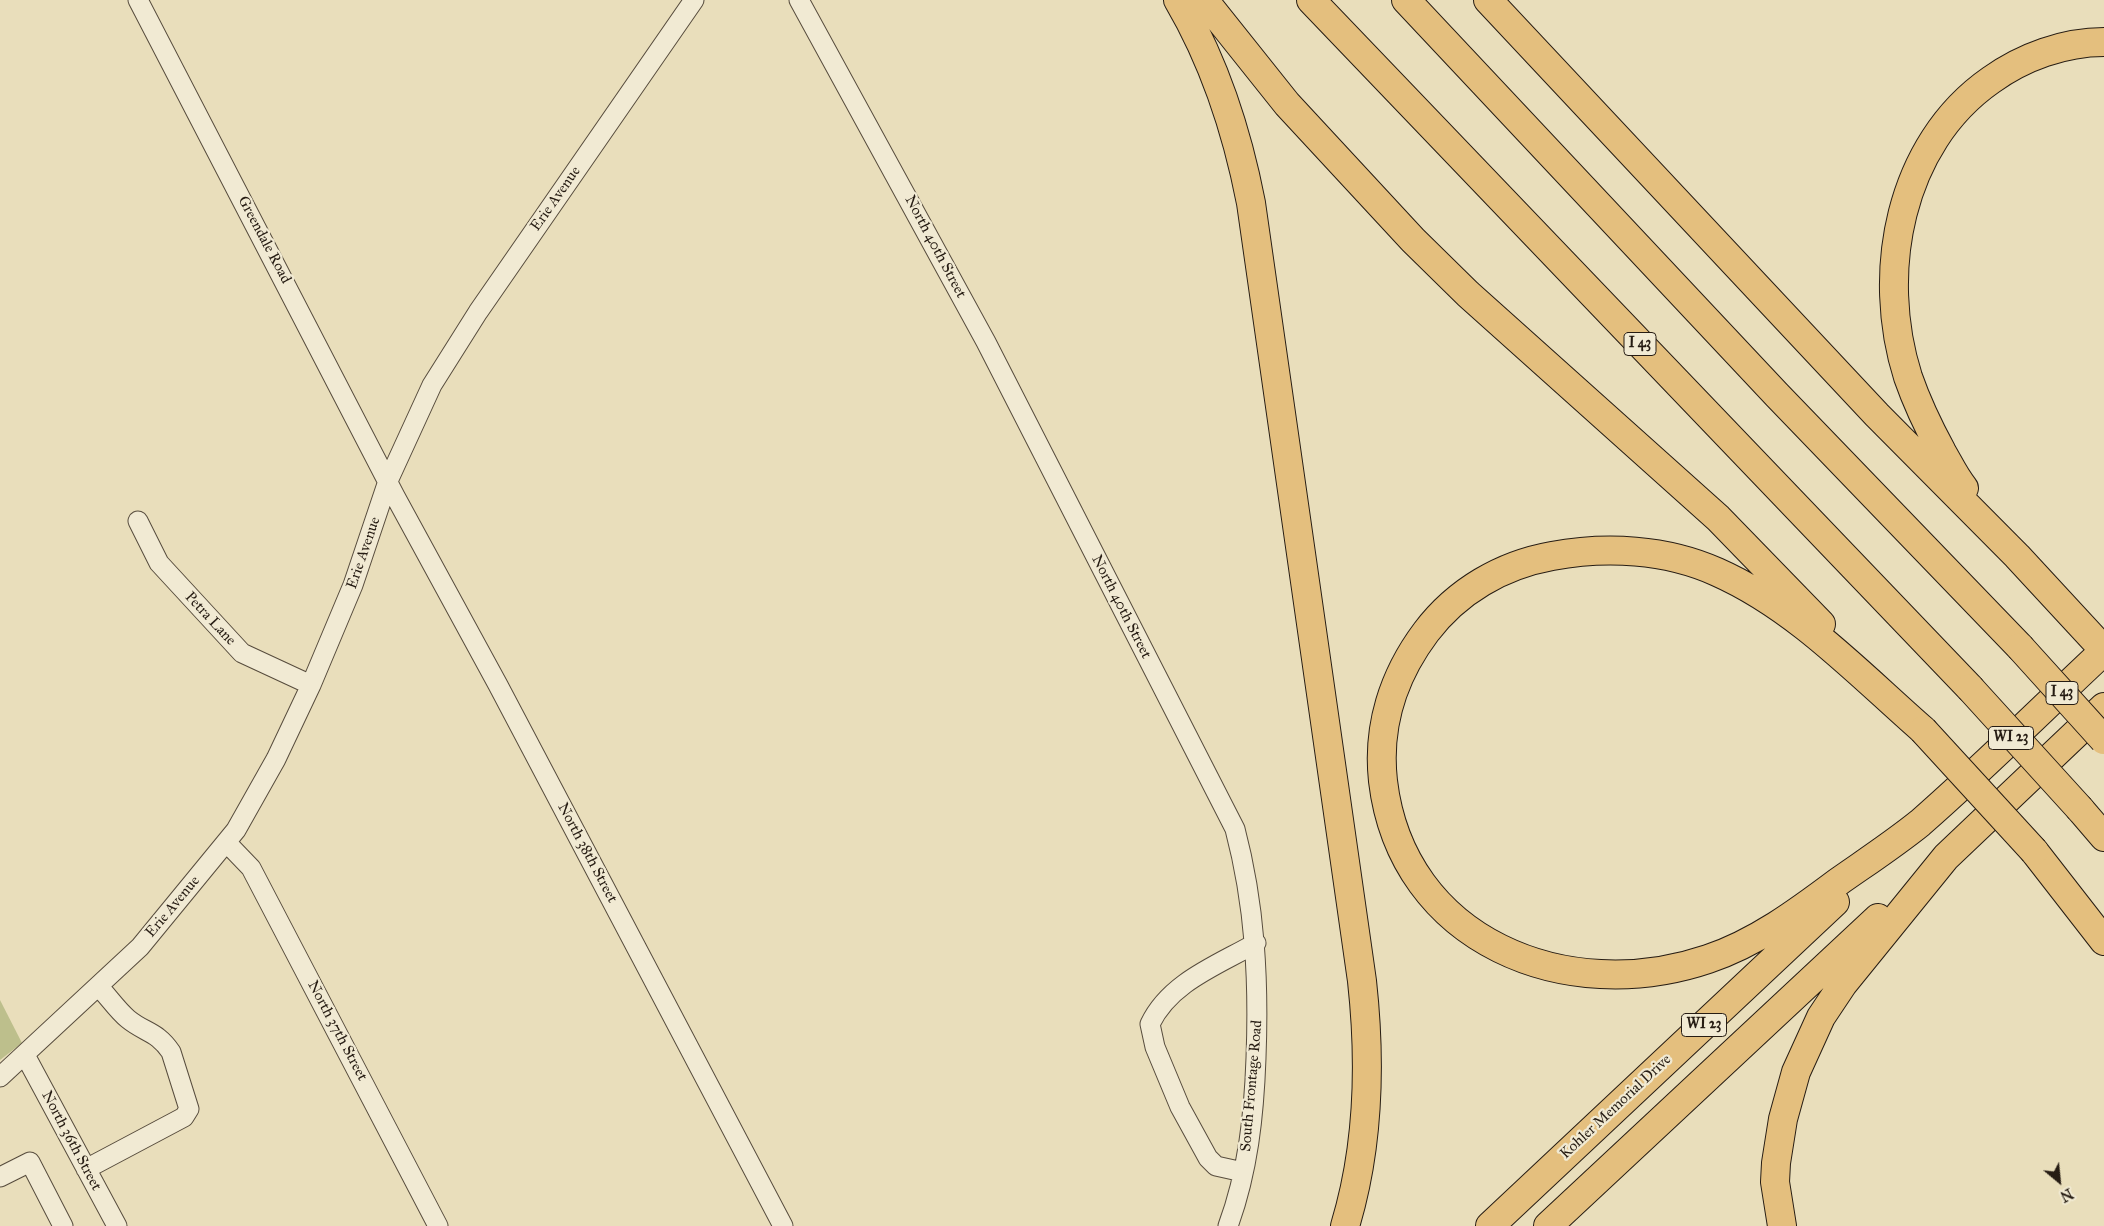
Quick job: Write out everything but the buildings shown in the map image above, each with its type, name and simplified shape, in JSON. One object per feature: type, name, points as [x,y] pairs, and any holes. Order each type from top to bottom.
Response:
[{"type":"highway","points":[[1178,0],[1192,23],[1219,85],[1242,156],[1251,203],[1362,981],[1367,1026],[1367,1095],[1358,1166],[1344,1226]]},
{"type":"highway","points":[[1204,0],[1287,104],[1413,240],[1468,294],[1718,518],[1922,730],[2104,928]]},
{"type":"highway","name":"I 43","points":[[1311,0],[1970,688],[2104,837]]},
{"type":"highway","name":"I 43","points":[[1406,0],[1776,395],[2020,647],[2104,740]]},
{"type":"highway","points":[[1488,0],[1877,415],[2017,556],[2104,650]]},
{"type":"highway","points":[[2017,556],[1960,483],[1927,426],[1908,376],[1897,329],[1894,284],[1898,236],[1907,194],[1926,150],[1949,116],[1972,93],[2004,70],[2038,55],[2067,46],[2104,42]]},
{"type":"highway","points":[[1918,824],[1788,918],[1752,939],[1711,958],[1640,975],[1607,976],[1563,971],[1525,960],[1488,943],[1452,918],[1418,880],[1401,850],[1388,815],[1382,770],[1383,729],[1392,693],[1410,653],[1433,623],[1454,602],[1487,578],[1529,560],[1566,554],[1614,550],[1651,554],[1695,564],[1756,592],[1801,623],[1922,730]]},
{"type":"highway","name":"WI 23","points":[[1918,824],[2104,650]]},
{"type":"highway","name":"WI 23","points":[[1548,1226],[1946,857],[2104,707]]},
{"type":"highway","name":"Kohler Memorial Drive","points":[[1490,1226],[1918,824]]},
{"type":"highway","points":[[2034,851],[2104,941]]},
{"type":"highway","points":[[1782,1226],[1776,1189],[1776,1163],[1783,1118],[1796,1072],[1808,1042],[1843,984],[1946,857]]},
{"type":"street","name":"Greendale Road","points":[[138,0],[388,481]]},
{"type":"street","name":"Erie Avenue","points":[[0,1077],[140,946],[236,830],[271,767],[311,686],[356,576],[388,481],[409,432],[448,357],[694,0]]},
{"type":"street","name":"North 40th Street","points":[[799,0],[986,342],[1235,829],[1250,899],[1256,943]]},
{"type":"street","name":"North 38th Street","points":[[388,481],[784,1226]]},
{"type":"street","name":"Petra Lane","points":[[138,521],[159,563],[242,653],[311,686]]},
{"type":"street","name":"North 37th Street","points":[[226,842],[250,868],[438,1226]]},
{"type":"street","points":[[1243,1172],[1216,1166],[1208,1158],[1180,1107],[1155,1047],[1150,1024],[1166,999],[1193,978],[1256,943]]},
{"type":"street","name":"South Frontage Road","points":[[1228,1226],[1236,1206],[1253,1118],[1258,998],[1256,943]]},
{"type":"street","points":[[86,1169],[184,1118],[189,1109],[171,1052],[167,1046],[157,1035],[127,1018],[98,986]]},
{"type":"street","name":"North 36th Street","points":[[25,1055],[118,1226]]},
{"type":"street","points":[[0,1177],[30,1162],[63,1226]]},
{"type":"green space","points":[[0,1000],[22,1043],[0,1060]]}]
